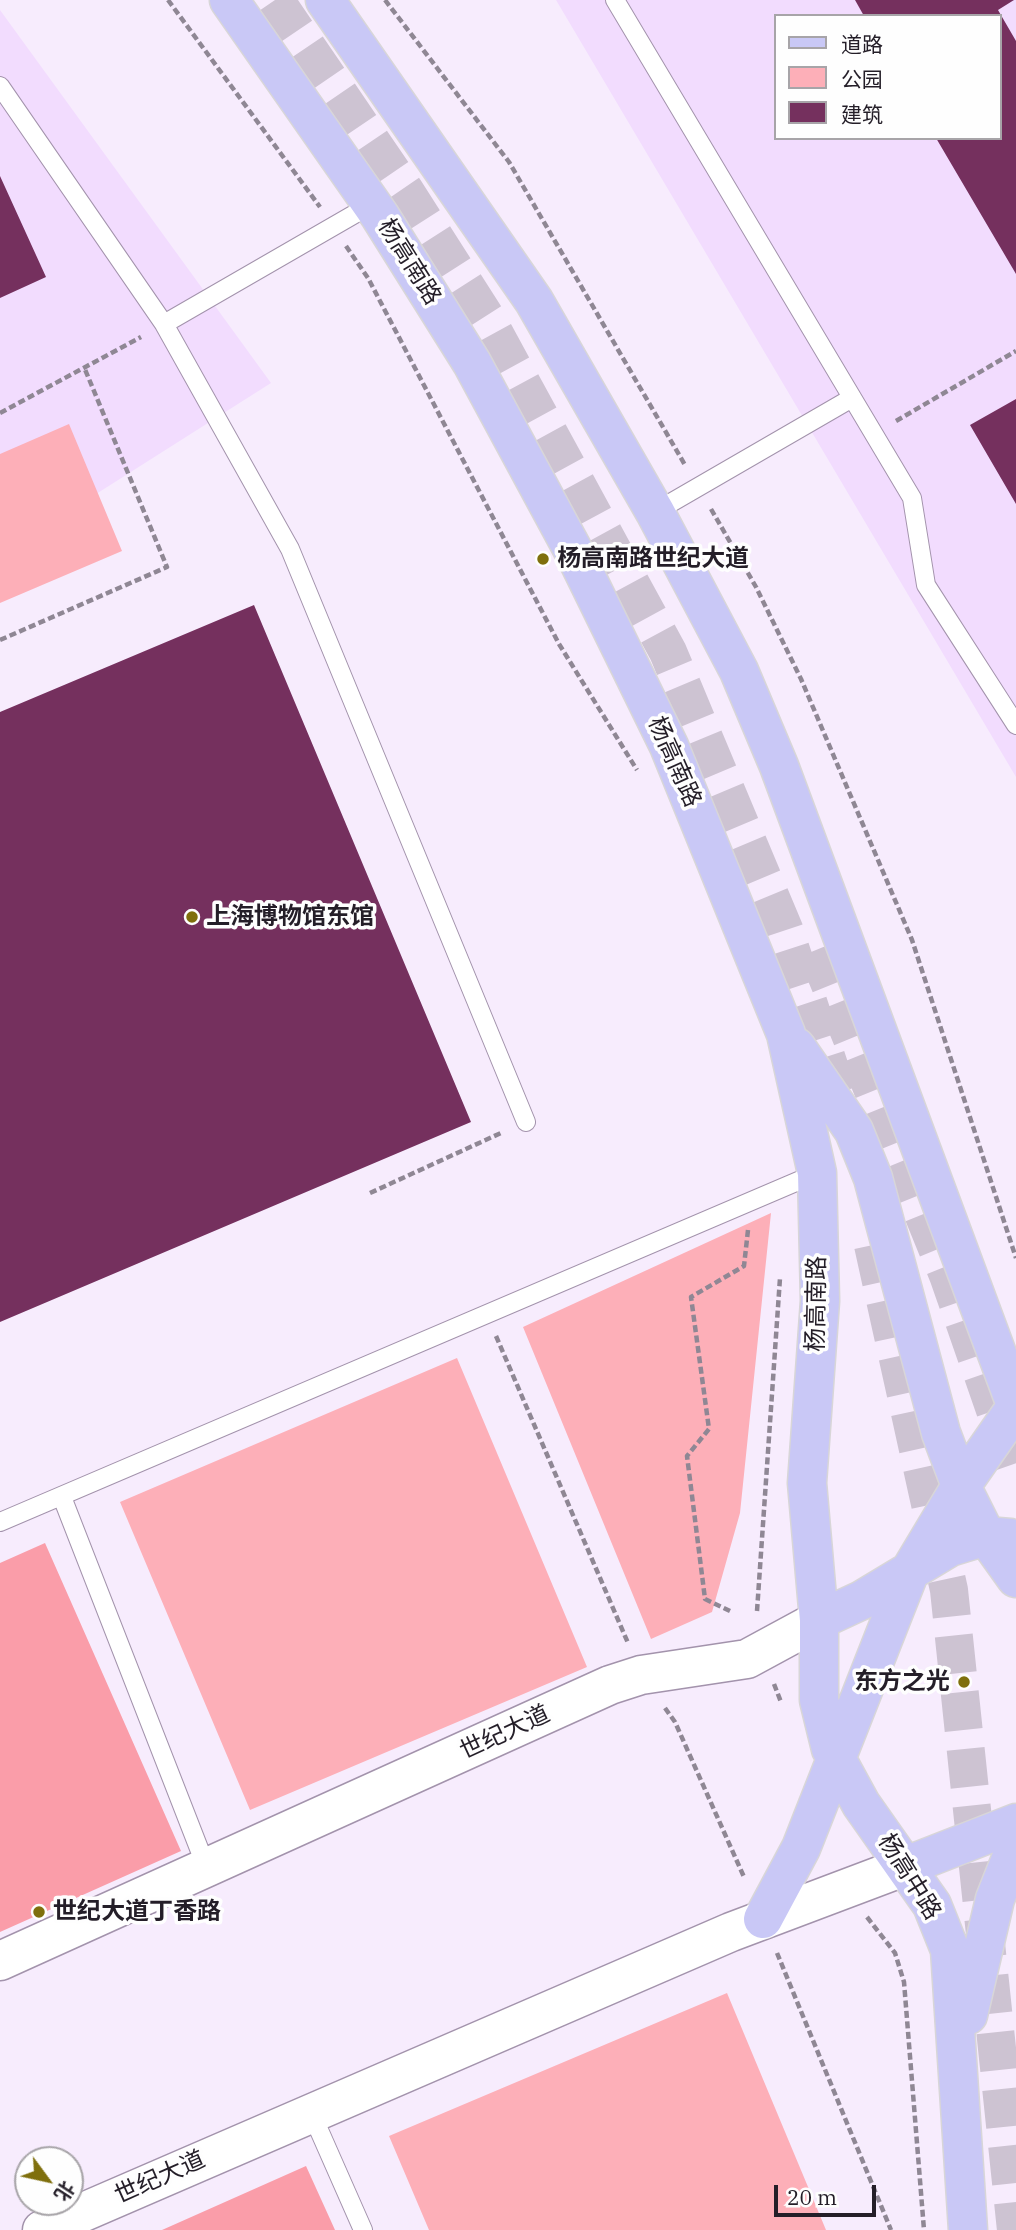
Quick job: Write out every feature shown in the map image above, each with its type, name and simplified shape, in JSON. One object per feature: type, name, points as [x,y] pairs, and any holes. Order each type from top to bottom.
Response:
[{"type":"main road","name":"杨高南路","points":[[229,0],[372,204],[472,363],[574,552],[669,746],[786,1034],[817,1173],[820,1301],[807,1483],[819,1620]]},
{"type":"main road","points":[[332,3],[534,301],[655,512],[739,671],[779,766],[1016,1406],[961,1486],[910,1571],[838,1761],[786,1881],[763,1919]]},
{"type":"main road","points":[[786,1034],[854,1131],[873,1178],[941,1433],[961,1486],[1001,1537],[1016,1578]]},
{"type":"main road","name":"世纪大道","points":[[819,1620],[862,1600],[950,1547],[1001,1537]]},
{"type":"main road","name":"杨高中路","points":[[819,1620],[819,1700],[831,1749],[861,1804],[932,1905],[950,1950],[968,2230]]},
{"type":"main road","name":"世纪大道","points":[[906,1866],[1016,1823]]},
{"type":"main road","points":[[959,2094],[970,1997],[995,1899],[1016,1846]]},
{"type":"street","name":"世纪大道","points":[[0,1962],[610,1685],[641,1675],[738,1661],[762,1652],[819,1620]]},
{"type":"street","name":"世纪大道","points":[[42,2230],[763,1919],[906,1866]]},
{"type":"lane","points":[[615,0],[912,498],[926,586],[1016,725]]},
{"type":"lane","points":[[0,86],[164,324],[290,549],[526,1122]]},
{"type":"lane","points":[[164,324],[372,204]]},
{"type":"lane","points":[[655,512],[852,398]]},
{"type":"lane","points":[[0,1522],[817,1173]]},
{"type":"lane","points":[[62,1497],[207,1869]]},
{"type":"lane","points":[[311,2112],[363,2230]]},
{"type":"path","points":[[168,0],[302,179],[368,278],[559,644],[639,773]]},
{"type":"path","points":[[0,413],[164,324]]},
{"type":"path","points":[[874,434],[1016,351]]},
{"type":"path","points":[[0,640],[167,567],[84,368]]},
{"type":"path","points":[[370,1193],[526,1122]]},
{"type":"path","points":[[730,1611],[705,1599],[687,1456],[709,1429],[691,1297],[744,1266],[751,1201]]},
{"type":"path","points":[[781,1273],[757,1619],[762,1652],[785,1714]]},
{"type":"path","points":[[487,1315],[641,1675],[675,1722],[763,1919],[891,2230]]},
{"type":"path","points":[[848,1887],[895,1953],[904,1982],[923,2230]]},
{"type":"shaded area","points":[[556,0],[1016,0],[1016,777]]},
{"type":"shaded area","points":[[0,10],[271,383],[0,555]]},
{"type":"shaded area","points":[[45,1543],[181,1851],[0,1932],[0,1563]]},
{"type":"shaded area","points":[[306,2166],[335,2230],[162,2230]]},
{"type":"green space","points":[[69,424],[122,551],[0,603],[0,454]]},
{"type":"green space","points":[[771,1213],[740,1513],[712,1612],[651,1639],[523,1327]]},
{"type":"green space","points":[[457,1358],[587,1667],[250,1810],[120,1502]]},
{"type":"green space","points":[[727,1993],[826,2230],[429,2230],[389,2136]]},
{"type":"building","points":[[855,0],[1014,0],[998,10],[1000,14],[863,14]]},
{"type":"building","points":[[1002,17],[1016,41],[1016,274],[937,140],[1002,140]]},
{"type":"building","points":[[0,176],[46,277],[0,298]]},
{"type":"building","points":[[1016,399],[1016,504],[970,425]]},
{"type":"building","name":"上海博物馆东馆","points":[[254,605],[471,1122],[0,1322],[0,712]]},
{"type":"tunnel","points":[[275,0],[405,191],[486,318],[668,652],[784,929],[844,1111]]},
{"type":"tunnel","points":[[816,950],[948,1275],[1016,1470]]},
{"type":"tunnel","points":[[873,1245],[949,1590],[1016,2230]]},
{"type":"place","name":"杨高南路世纪大道","points":[[543,559]]},
{"type":"place","name":"上海博物馆东馆","points":[[192,917]]},
{"type":"place","name":"东方之光","points":[[964,1682]]},
{"type":"place","name":"世纪大道丁香路","points":[[39,1912]]}]
